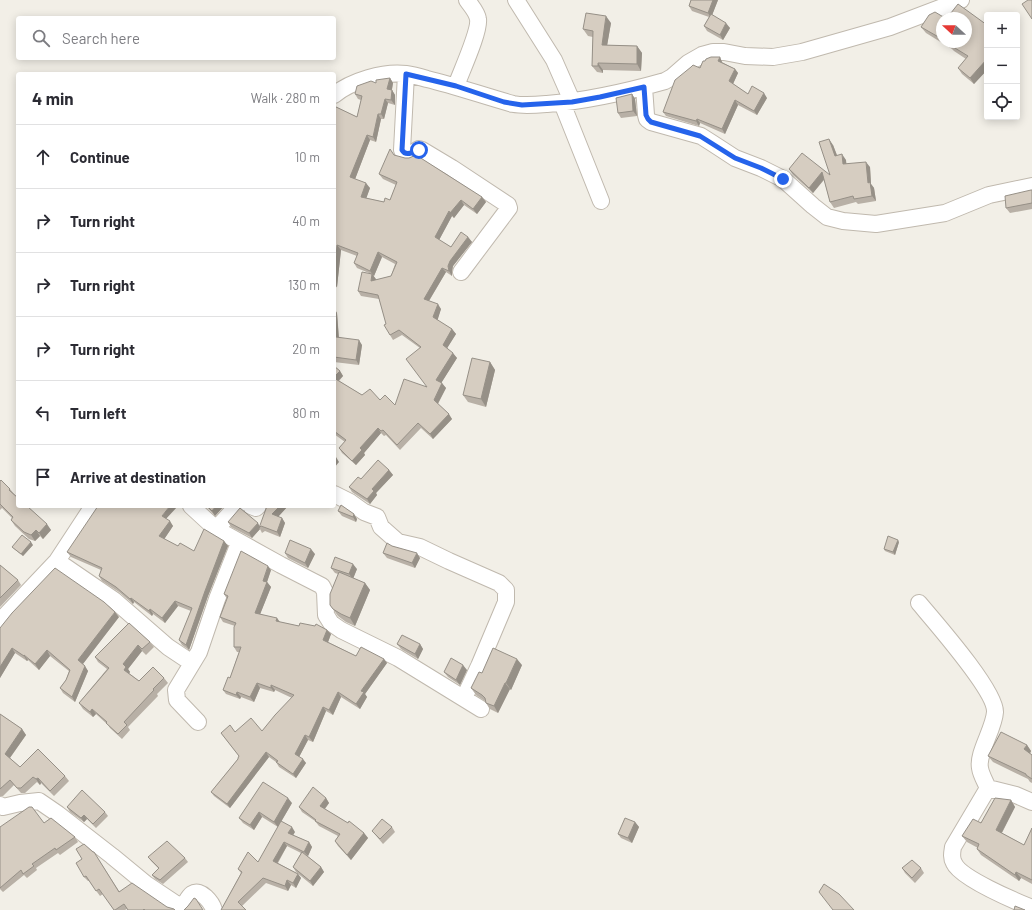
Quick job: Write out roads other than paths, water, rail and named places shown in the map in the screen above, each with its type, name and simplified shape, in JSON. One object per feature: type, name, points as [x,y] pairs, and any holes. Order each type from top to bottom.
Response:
[{"type":"street","points":[[456,86],[470,49],[478,19],[475,11],[467,0]]},
{"type":"street","points":[[516,0],[554,60],[601,201]]},
{"type":"street","points":[[336,94],[345,87],[378,76],[406,74],[456,86],[513,104],[522,105],[567,102],[600,97],[644,87],[668,79],[688,63],[702,55],[713,52],[773,57],[802,52],[890,27],[961,0]]},
{"type":"street","points":[[406,74],[403,152],[411,154],[422,150],[508,205],[509,208],[461,272]]},
{"type":"street","points":[[644,87],[646,115],[651,122],[700,136],[735,158],[761,168],[783,179],[827,217],[843,221],[876,224],[945,213],[989,195],[1032,186]]},
{"type":"street","points":[[336,495],[350,502],[364,512],[377,517],[381,527],[398,542],[420,547],[449,562],[499,583],[506,590],[506,602],[464,698]]},
{"type":"street","points":[[0,621],[57,561],[92,508]]},
{"type":"street","points":[[193,508],[216,529],[239,543],[322,586],[325,592],[326,615],[332,623],[341,630],[398,658],[481,708]]},
{"type":"street","points":[[216,529],[235,508]]},
{"type":"street","points":[[198,722],[177,700],[176,697],[178,686],[199,652],[217,599],[239,543]]},
{"type":"street","points":[[57,561],[114,600],[168,647],[192,663]]},
{"type":"street","points":[[919,603],[954,644],[992,700],[995,713],[981,758],[980,766],[988,788]]},
{"type":"street","points":[[988,788],[1016,795],[1032,802]]},
{"type":"street","points":[[988,788],[953,847],[952,856],[954,863],[960,871],[1001,895],[1032,908]]},
{"type":"street","points":[[0,805],[3,807],[39,801],[58,814],[146,884],[176,904],[184,905],[192,894],[196,893],[206,898],[213,906],[214,910]]}]
